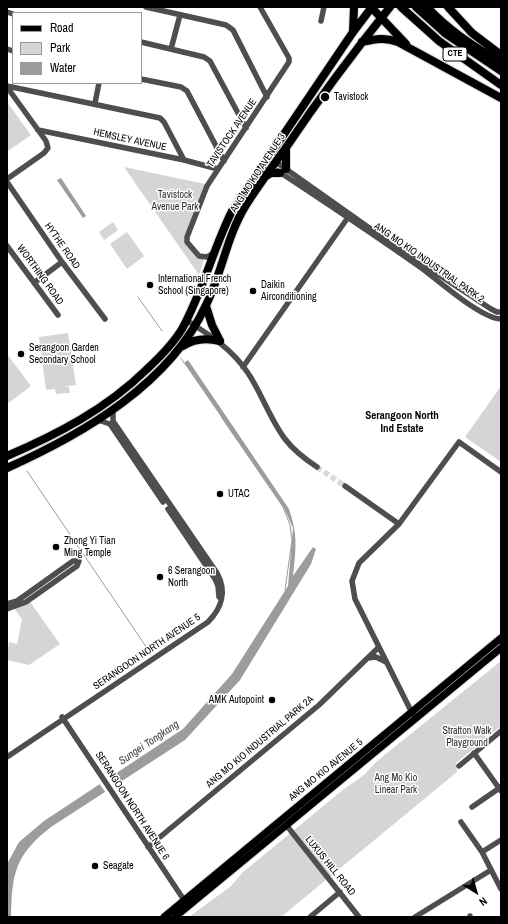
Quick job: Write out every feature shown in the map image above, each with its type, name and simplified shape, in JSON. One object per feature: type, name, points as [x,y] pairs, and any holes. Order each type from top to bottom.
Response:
[{"type":"highway","points":[[353,32],[354,7]]},
{"type":"highway","points":[[372,7],[412,50]]},
{"type":"highway","name":"ANG MO KIO AVENUE 3","points":[[7,456],[47,438],[100,409],[132,384],[163,355],[182,329],[200,292],[223,229],[235,207],[353,32],[372,7]]},
{"type":"highway","name":"ANG MO KIO AVENUE 3","points":[[7,468],[43,452],[113,410],[153,376],[181,346],[195,326],[206,306],[243,212],[307,116],[390,7]]},
{"type":"highway","name":"CTE","points":[[401,7],[438,42],[499,84]]},
{"type":"highway","name":"CTE","points":[[416,7],[427,11],[467,50],[501,71]]},
{"type":"highway","points":[[448,7],[472,34],[501,55]]},
{"type":"highway","points":[[427,11],[461,39],[501,63]]},
{"type":"highway","points":[[362,42],[387,38],[501,98]]},
{"type":"highway","points":[[266,176],[271,173],[283,171],[286,148]]},
{"type":"highway","points":[[235,207],[240,206],[243,212]]},
{"type":"highway","points":[[206,306],[212,325],[220,341]]},
{"type":"highway","points":[[181,346],[197,340],[209,339],[220,341]]},
{"type":"main road","name":"ANG MO KIO AVENUE 5","points":[[164,917],[188,902],[287,826],[501,638]]},
{"type":"main road","name":"ANG MO KIO AVENUE 5","points":[[175,917],[188,902],[306,799],[501,648]]},
{"type":"main road","points":[[306,799],[315,802]]},
{"type":"street","points":[[146,7],[226,25],[233,30],[267,97]]},
{"type":"street","name":"TAVISTOCK AVENUE","points":[[214,253],[207,257],[199,256],[187,242],[186,237],[208,185],[267,97],[287,65],[289,58],[260,7]]},
{"type":"street","points":[[321,21],[324,7]]},
{"type":"street","points":[[171,49],[180,15]]},
{"type":"street","points":[[142,42],[204,57],[210,61],[246,128]]},
{"type":"street","points":[[142,79],[181,87],[187,91],[224,161]]},
{"type":"street","points":[[95,104],[99,84]]},
{"type":"street","points":[[7,86],[160,118],[164,122],[184,160]]},
{"type":"street","points":[[7,86],[46,141],[48,148],[44,153],[7,181]]},
{"type":"street","name":"HEMSLEY AVENUE","points":[[38,130],[184,160],[218,169]]},
{"type":"street","name":"ANG MO KIO INDUSTRIAL PARK 2","points":[[274,164],[349,216],[476,300],[497,312],[501,312]]},
{"type":"street","name":"HYTHE ROAD","points":[[7,181],[62,262],[105,319]]},
{"type":"street","points":[[243,367],[349,216]]},
{"type":"street","name":"ANG MO KIO INDUSTRIAL PARK 2","points":[[349,216],[484,313],[490,317],[501,319]]},
{"type":"street","name":"WORTHING ROAD","points":[[7,246],[58,315]]},
{"type":"street","points":[[34,283],[62,262]]},
{"type":"street","points":[[186,320],[220,341],[243,367],[285,440],[297,453],[317,467]]},
{"type":"street","name":"SERANGOON NORTH AVENUE 5","points":[[7,755],[208,622],[218,611],[223,595],[221,580],[217,573],[113,421],[113,410]]},
{"type":"street","name":"SERANGOON NORTH AVENUE 5","points":[[64,717],[206,619],[215,609],[219,594],[215,579],[114,430],[107,422],[98,420]]},
{"type":"street","points":[[415,715],[357,603],[352,581],[359,563],[399,524],[460,442],[501,472]]},
{"type":"street","points":[[345,486],[399,524]]},
{"type":"street","points":[[7,604],[17,601],[69,567],[26,602],[7,610]]},
{"type":"street","name":"ANG MO KIO INDUSTRIAL PARK 2A","points":[[149,846],[319,704],[379,647]]},
{"type":"street","points":[[366,659],[376,657],[387,662]]},
{"type":"street","name":"SERANGOON NORTH AVENUE 6","points":[[64,717],[149,846],[188,902]]},
{"type":"street","points":[[459,766],[501,731]]},
{"type":"street","points":[[472,807],[500,789],[474,754]]},
{"type":"street","points":[[461,822],[482,852],[501,889]]},
{"type":"street","name":"LUXUS HILL ROAD","points":[[287,826],[359,917]]},
{"type":"street","points":[[482,852],[501,840]]},
{"type":"street","points":[[415,917],[424,915],[490,870]]},
{"type":"street","points":[[310,917],[340,892]]},
{"type":"green space","points":[[7,102],[31,135],[8,151],[7,149]]},
{"type":"green space","name":"Tavistock Avenue Park","points":[[124,167],[205,184],[184,239],[196,257],[204,259],[199,275]]},
{"type":"green space","points":[[113,222],[118,230],[104,240],[99,232]]},
{"type":"green space","points":[[127,232],[144,256],[127,269],[110,244]]},
{"type":"green space","points":[[68,333],[76,385],[63,387],[69,387],[70,393],[56,394],[55,389],[46,390],[39,337]]},
{"type":"green space","points":[[7,354],[31,386],[7,404]]},
{"type":"green space","points":[[501,386],[501,462],[465,437]]},
{"type":"green space","points":[[28,599],[60,644],[29,665],[7,660],[9,642],[17,644],[22,619],[13,607]]},
{"type":"green space","name":"Ang Mo Kio Linear Park","points":[[501,661],[501,726],[456,763],[457,772],[281,917],[189,917],[231,886],[242,873],[344,789],[364,775],[376,762]]},
{"type":"water","points":[[61,178],[86,216],[83,218],[57,180]]},
{"type":"water","points":[[188,360],[289,509],[296,542],[293,576],[313,547],[316,549],[311,564],[240,680],[185,740],[51,827],[30,847],[18,866],[13,888],[11,917],[7,917],[7,864],[19,842],[44,821],[183,729],[232,674],[288,586],[293,528],[284,508],[184,363]]},
{"type":"pier","points":[[112,774],[118,786],[106,793],[98,782]]},
{"type":"waterway","points":[[138,297],[162,331]]},
{"type":"waterway","points":[[181,358],[184,363]]},
{"type":"waterway","points":[[222,418],[283,507],[290,525],[292,540],[285,590]]},
{"type":"waterway","points":[[27,471],[149,651]]},
{"type":"tunnel","points":[[317,467],[345,486]]},
{"type":"place","name":"Tavistock","points":[[325,97]]},
{"type":"place","name":"International French School (Singapore)","points":[[150,285]]},
{"type":"place","name":"Daikin Airconditioning","points":[[253,291]]},
{"type":"place","name":"Serangoon Garden Secondary School","points":[[21,354]]},
{"type":"place","name":"UTAC","points":[[220,494]]},
{"type":"place","name":"Zhong Yi Tian Ming Temple","points":[[56,547]]},
{"type":"place","name":"6 Serangoon North","points":[[160,577]]},
{"type":"place","name":"AMK Autopoint","points":[[272,700]]},
{"type":"place","name":"Seagate","points":[[95,866]]},
{"type":"district","name":"Serangoon North Ind Estate","points":[[402,422]]},
{"type":"park label","name":"Stratton Walk Playground","points":[[467,736]]},
{"type":"water label","name":"Sungei Tongkang","points":[[149,743]]}]
